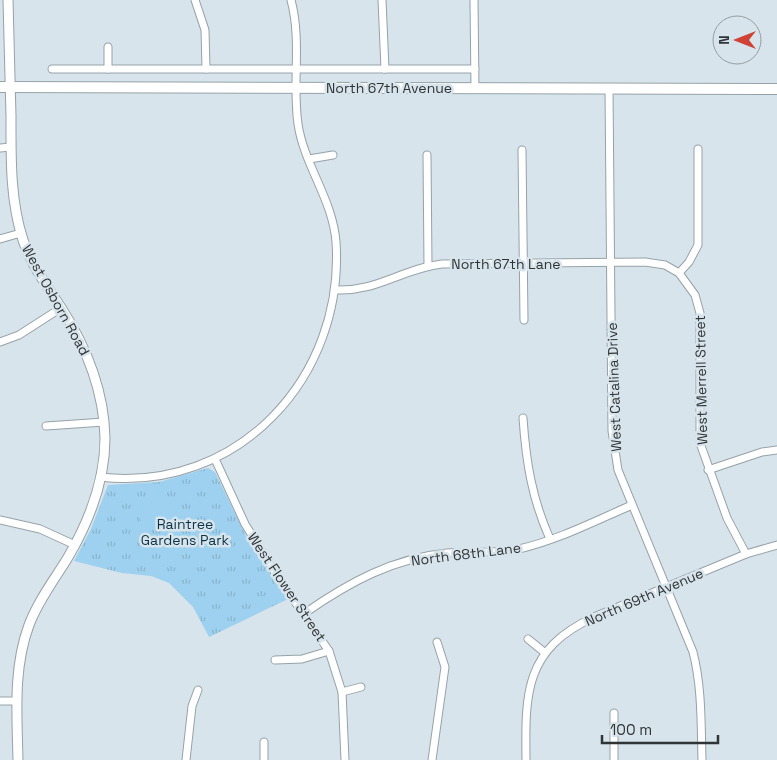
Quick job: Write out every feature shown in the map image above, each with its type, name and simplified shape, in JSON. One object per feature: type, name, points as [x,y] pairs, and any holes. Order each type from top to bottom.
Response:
[{"type":"main road","name":"North 67th Avenue","points":[[5,87],[777,89]]},
{"type":"street","name":"West Osborn Road","points":[[8,0],[5,87],[14,201],[21,233],[35,266],[90,360],[100,395],[104,422],[104,449],[100,477],[92,508],[75,545],[40,601],[30,624],[19,663],[17,701],[18,760]]},
{"type":"street","points":[[195,0],[205,30],[206,69]]},
{"type":"street","points":[[100,477],[132,480],[156,477],[215,459],[257,432],[275,416],[300,385],[322,340],[331,313],[335,290],[336,241],[333,223],[298,126],[296,25],[291,0]]},
{"type":"street","points":[[382,0],[385,69]]},
{"type":"street","points":[[474,0],[475,88]]},
{"type":"street","points":[[108,47],[108,68]]},
{"type":"street","name":"North 67th Avenue","points":[[52,68],[475,69]]},
{"type":"street","name":"West Catalina Drive","points":[[610,88],[612,431],[618,470],[693,652],[697,668],[702,760]]},
{"type":"street","points":[[0,148],[11,147]]},
{"type":"street","points":[[680,273],[689,262],[698,245],[698,149]]},
{"type":"street","points":[[522,150],[524,320]]},
{"type":"street","points":[[309,159],[333,155]]},
{"type":"street","points":[[427,156],[428,266]]},
{"type":"street","points":[[0,239],[21,233]]},
{"type":"street","name":"North 67th Lane","points":[[335,290],[364,289],[428,266],[611,262],[657,263],[680,273]]},
{"type":"street","name":"West Merrell Street","points":[[680,273],[695,295],[700,313],[700,442],[708,470],[735,537],[746,554]]},
{"type":"street","points":[[0,342],[25,332],[61,308]]},
{"type":"street","points":[[524,418],[530,482],[540,516],[550,539]]},
{"type":"street","points":[[46,426],[104,422]]},
{"type":"street","points":[[708,470],[762,452],[777,450]]},
{"type":"street","name":"West Flower Street","points":[[215,459],[246,524],[277,576],[305,613],[329,651],[342,692],[345,760]]},
{"type":"street","name":"North 68th Lane","points":[[305,613],[351,582],[409,560],[445,554],[508,551],[550,539],[632,505]]},
{"type":"street","points":[[0,520],[40,529],[75,545]]},
{"type":"street","name":"North 69th Avenue","points":[[526,760],[526,706],[532,678],[544,652],[556,639],[581,623],[746,554],[777,545]]},
{"type":"street","points":[[528,639],[544,652]]},
{"type":"street","points":[[432,760],[445,667],[437,642]]},
{"type":"street","points":[[275,660],[302,659],[329,651]]},
{"type":"street","points":[[342,692],[360,687]]},
{"type":"street","points":[[186,760],[191,713],[198,690]]},
{"type":"street","points":[[0,701],[17,701]]},
{"type":"street","points":[[614,713],[614,760]]},
{"type":"street","points":[[264,742],[264,760]]},
{"type":"green space","name":"Raintree Gardens Park","points":[[208,468],[215,472],[249,542],[288,599],[209,637],[193,607],[169,583],[151,576],[122,573],[74,561],[91,529],[108,485],[159,482]]},
{"type":"green space","points":[[173,498],[177,519],[142,525],[138,505]]}]
